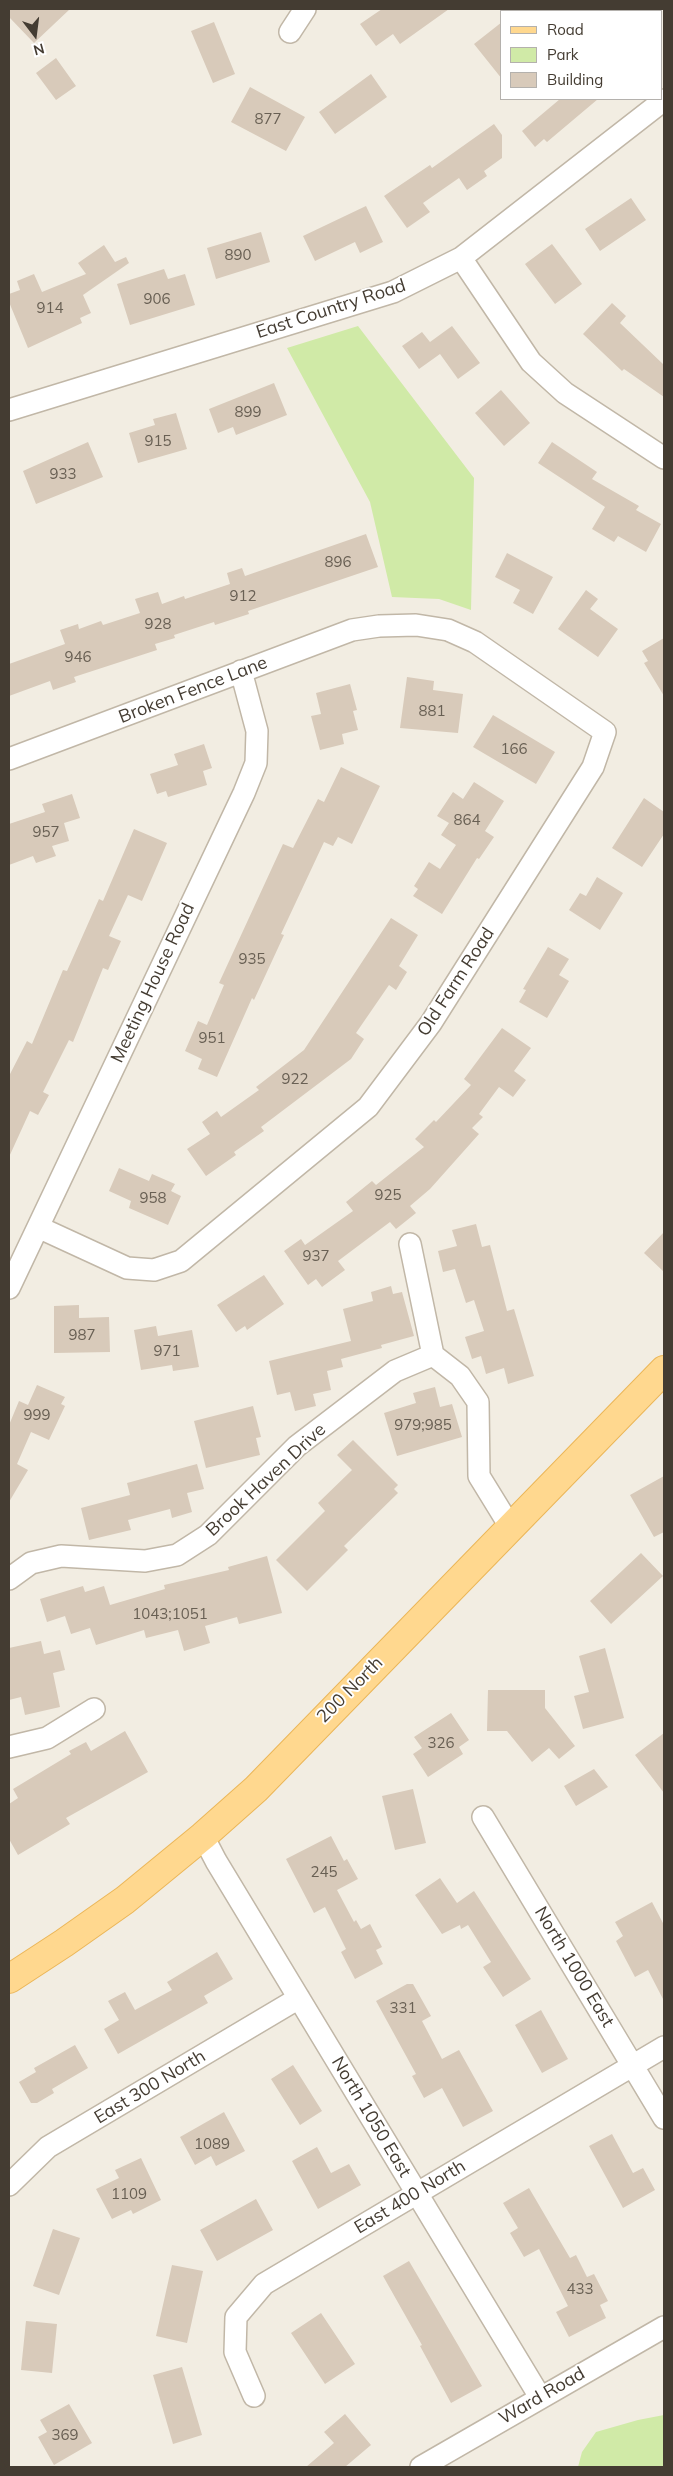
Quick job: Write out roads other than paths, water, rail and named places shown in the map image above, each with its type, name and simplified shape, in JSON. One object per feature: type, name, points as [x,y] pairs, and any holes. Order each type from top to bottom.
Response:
[{"type":"main road","name":"200 North","points":[[9,1979],[100,1918],[203,1836],[256,1789],[664,1370]]},
{"type":"street","points":[[290,32],[305,9]]},
{"type":"street","name":"East Country Road","points":[[9,410],[393,292],[461,258],[653,103]]},
{"type":"street","points":[[461,258],[531,362],[565,393],[664,458]]},
{"type":"street","name":"Old Farm Road","points":[[38,1227],[127,1268],[154,1270],[181,1261],[368,1107],[431,1023],[593,767],[605,732],[504,661],[475,642],[448,630],[416,624],[379,626]]},
{"type":"street","name":"Broken Fence Lane","points":[[9,759],[352,630],[379,626]]},
{"type":"street","name":"Meeting House Road","points":[[9,1288],[240,802],[256,763],[257,731],[241,671]]},
{"type":"street","points":[[410,1244],[433,1355],[460,1376],[478,1402],[479,1476],[511,1528]]},
{"type":"street","name":"Brook Haven Drive","points":[[9,1579],[31,1563],[61,1556],[145,1561],[177,1556],[208,1535],[297,1446],[395,1371],[433,1355]]},
{"type":"street","points":[[9,1747],[47,1738],[94,1709]]},
{"type":"street","name":"North 1000 East","points":[[483,1817],[664,2118]]},
{"type":"street","name":"North 1050 East","points":[[203,1836],[216,1861],[540,2397]]},
{"type":"street","name":"East 300 North","points":[[9,2185],[48,2148],[299,1998]]},
{"type":"street","name":"East 400 North","points":[[254,2396],[235,2352],[236,2317],[264,2284],[664,2047]]},
{"type":"street","name":"Ward Road","points":[[421,2467],[540,2397],[664,2328]]}]
